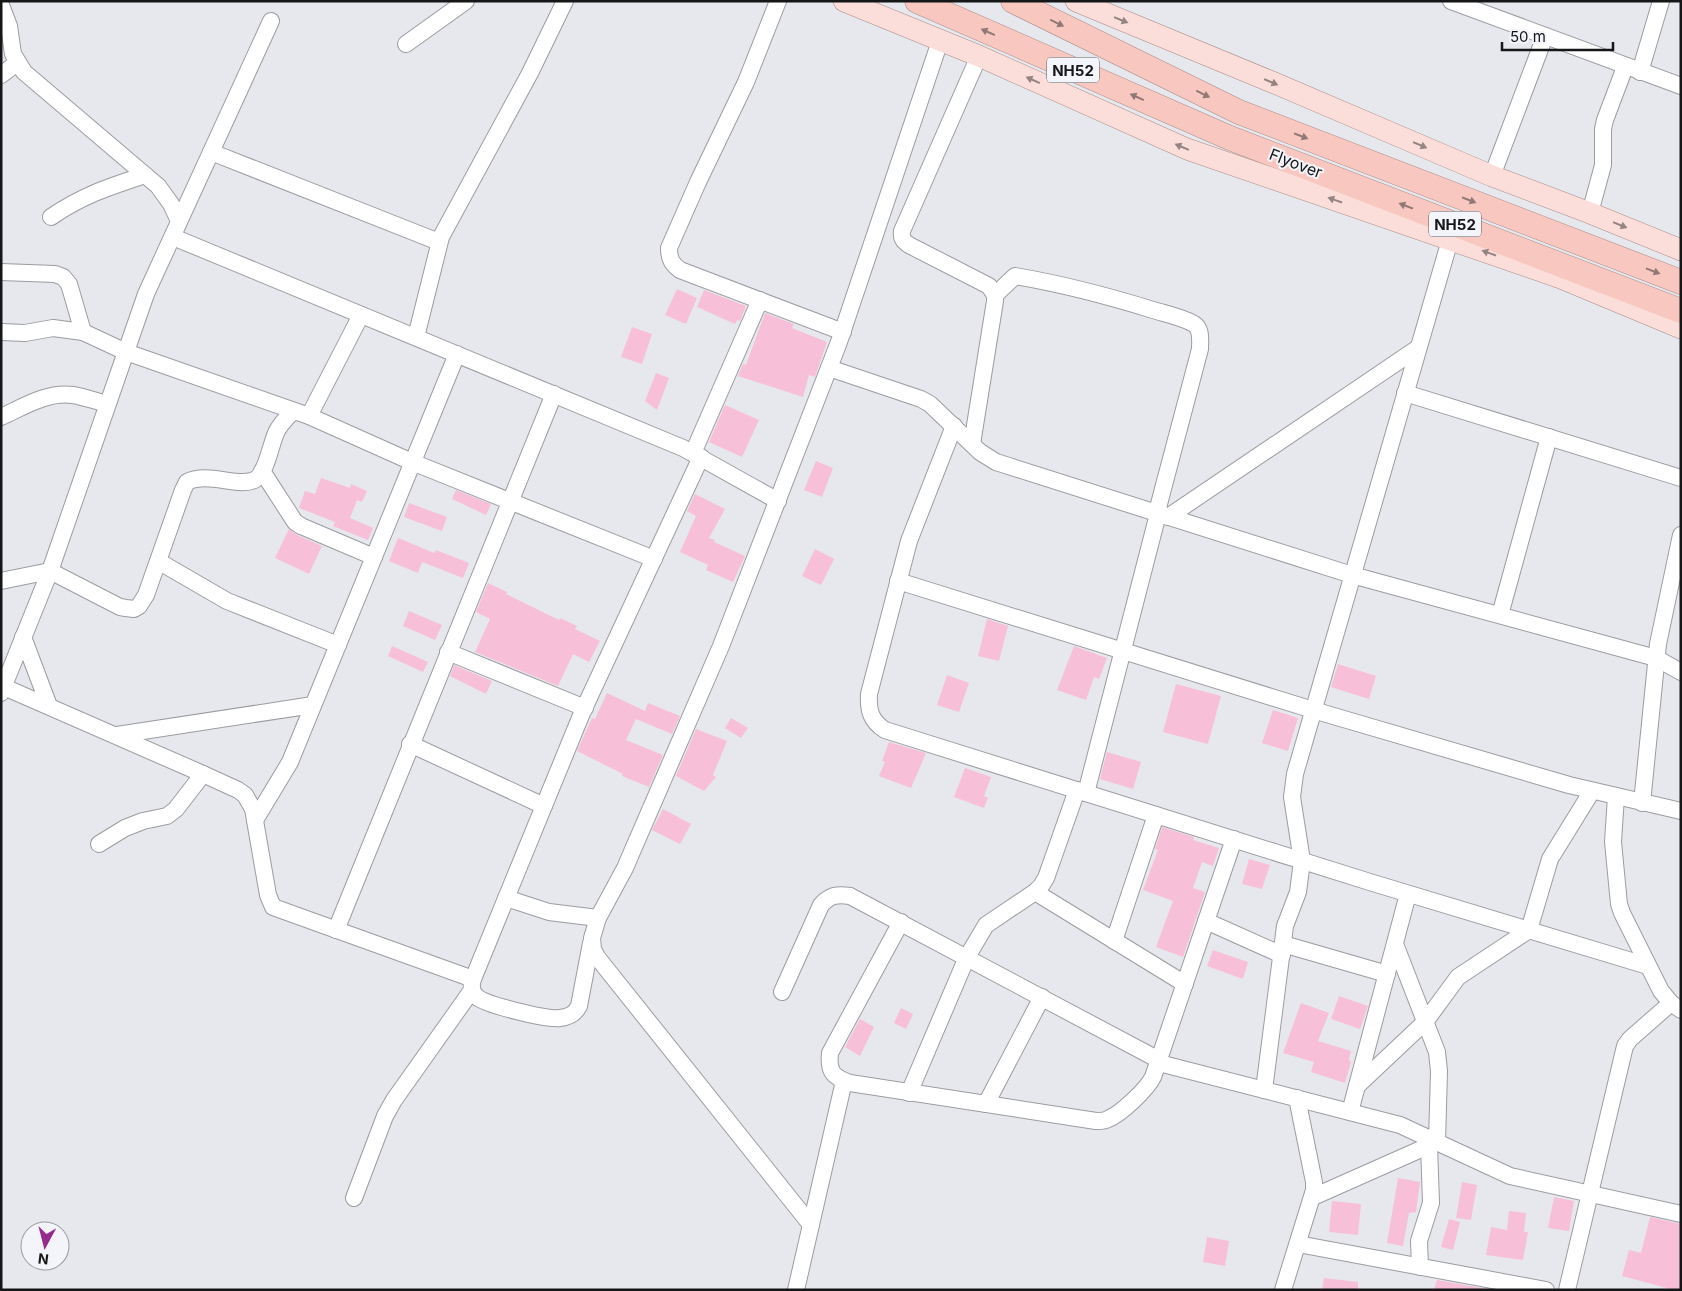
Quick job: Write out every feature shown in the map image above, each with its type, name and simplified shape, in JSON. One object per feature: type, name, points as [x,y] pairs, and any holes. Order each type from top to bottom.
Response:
[{"type":"highway","name":"Flyover","points":[[917,1],[1230,138],[1681,311]]},
{"type":"highway","name":"Flyover","points":[[1014,1],[1239,112],[1681,282]]},
{"type":"main road","points":[[844,1],[979,56],[1187,149],[1561,278],[1681,328]]},
{"type":"main road","points":[[1076,1],[1263,78],[1492,176],[1681,250]]},
{"type":"street","points":[[406,44],[466,1]]},
{"type":"street","points":[[416,337],[440,242],[530,73],[565,1]]},
{"type":"street","points":[[778,1],[746,82],[669,248],[669,256],[672,264],[680,270],[843,332]]},
{"type":"street","points":[[1451,1],[1681,86]]},
{"type":"street","points":[[1590,213],[1603,165],[1603,129],[1605,120],[1633,69],[1661,1]]},
{"type":"street","points":[[1,5],[7,19],[13,54],[24,72],[158,186],[180,221]]},
{"type":"street","points":[[271,21],[146,294],[50,571],[2,690],[50,706],[203,774],[245,795],[253,809],[268,895],[273,907],[472,984],[476,996],[483,1000],[516,1011],[556,1018],[572,1015],[579,1006],[592,938],[598,918],[625,868],[709,674],[778,501],[843,332],[940,41]]},
{"type":"street","points":[[1492,176],[1545,36]]},
{"type":"street","points":[[972,444],[995,301],[994,295],[989,286],[909,245],[904,242],[902,236],[906,222],[979,56]]},
{"type":"street","points":[[1,75],[17,63]]},
{"type":"street","points":[[211,152],[440,242]]},
{"type":"street","points":[[51,217],[90,194],[145,175]]},
{"type":"street","points":[[172,237],[697,455],[778,501]]},
{"type":"street","points":[[1264,1090],[1286,922],[1298,892],[1302,861],[1292,797],[1294,774],[1450,240]]},
{"type":"street","points":[[1,272],[55,274],[63,277],[69,284],[83,332]]},
{"type":"street","points":[[909,1092],[968,957],[986,925],[1042,886],[1082,792],[1163,515],[1159,504],[1200,349],[1200,331],[1194,324],[1105,296],[1015,276],[994,295]]},
{"type":"street","points":[[354,1198],[385,1116],[472,984],[585,708],[654,559],[760,300]]},
{"type":"street","points":[[308,416],[361,315]]},
{"type":"street","points":[[1,332],[25,334],[53,328],[83,332],[126,352],[292,412],[308,416],[412,462],[654,559]]},
{"type":"street","points":[[1163,515],[1418,348]]},
{"type":"street","points":[[255,820],[284,773],[457,354]]},
{"type":"street","points":[[829,368],[921,400],[939,412],[986,457],[996,462],[1352,575],[1656,658],[1681,672]]},
{"type":"street","points":[[1405,393],[1681,478]]},
{"type":"street","points":[[336,930],[410,744],[554,394]]},
{"type":"street","points":[[1,416],[44,398],[57,395],[71,395],[107,404]]},
{"type":"street","points":[[1,581],[50,571],[120,607],[134,609],[143,601],[187,482],[201,478],[251,481],[256,479],[262,472],[276,434],[292,412]]},
{"type":"street","points":[[954,426],[911,535],[898,581],[869,694],[868,706],[876,725],[885,730],[1302,861],[1648,966]]},
{"type":"street","points":[[1500,615],[1549,437]]},
{"type":"street","points":[[262,472],[295,522],[374,557]]},
{"type":"street","points":[[1642,802],[1658,644],[1681,535]]},
{"type":"street","points":[[158,560],[227,601],[338,645]]},
{"type":"street","points":[[898,581],[1313,710],[1569,785],[1681,812]]},
{"type":"street","points":[[23,637],[50,706]]},
{"type":"street","points":[[448,652],[585,708]]},
{"type":"street","points":[[117,735],[313,705]]},
{"type":"street","points":[[410,744],[544,806]]},
{"type":"street","points":[[99,844],[125,828],[143,821],[168,816],[176,809],[203,774]]},
{"type":"street","points":[[1357,1086],[1425,1022],[1458,977],[1529,930],[1550,859],[1592,791]]},
{"type":"street","points":[[1567,1290],[1625,1046],[1630,1039],[1676,1007],[1661,991],[1622,914],[1619,904],[1612,842],[1616,796]]},
{"type":"street","points":[[1114,941],[1156,815]]},
{"type":"street","points":[[901,922],[830,1053],[829,1062],[832,1074],[844,1081],[909,1092],[1096,1121],[1106,1120],[1115,1116],[1147,1087],[1153,1078],[1234,839]]},
{"type":"street","points":[[1035,892],[1185,984]]},
{"type":"street","points":[[782,992],[821,905],[829,897],[839,894],[850,896],[968,957],[1159,1061],[1400,1125],[1433,1144],[1510,1176],[1681,1214]]},
{"type":"street","points":[[1350,1112],[1408,894]]},
{"type":"street","points":[[506,898],[548,912],[598,918]]},
{"type":"street","points":[[1206,921],[1282,950],[1387,974]]},
{"type":"street","points":[[592,938],[593,949],[597,957],[811,1225]]},
{"type":"street","points":[[1395,944],[1437,1052],[1438,1062],[1431,1203],[1419,1241],[1420,1267]]},
{"type":"street","points":[[986,1104],[1042,997]]},
{"type":"street","points":[[796,1290],[844,1081]]},
{"type":"street","points":[[1283,1290],[1313,1197],[1314,1182],[1297,1098]]},
{"type":"street","points":[[1313,1197],[1433,1144]]},
{"type":"street","points":[[1298,1244],[1420,1267],[1476,1283],[1546,1290]]},
{"type":"building","points":[[677,289],[697,298],[686,324],[665,315]]},
{"type":"building","points":[[704,290],[746,306],[740,321],[737,320],[735,324],[697,307]]},
{"type":"building","points":[[765,313],[794,324],[792,328],[827,342],[815,377],[809,375],[803,397],[738,376],[743,364],[746,365]]},
{"type":"building","points":[[632,327],[652,334],[642,364],[621,357]]},
{"type":"building","points":[[656,373],[669,378],[657,410],[645,401]]},
{"type":"building","points":[[725,405],[759,420],[742,457],[709,442]]},
{"type":"building","points":[[816,461],[833,468],[822,497],[804,490]]},
{"type":"building","points":[[321,478],[350,488],[351,484],[367,491],[362,502],[357,500],[350,518],[373,528],[368,540],[333,526],[335,522],[299,508],[305,491],[315,494]]},
{"type":"building","points":[[456,490],[491,504],[486,515],[452,499]]},
{"type":"building","points":[[695,494],[725,509],[709,538],[745,556],[733,582],[706,570],[708,565],[680,552],[696,516],[687,511]]},
{"type":"building","points":[[409,503],[447,517],[442,531],[404,517]]},
{"type":"building","points":[[289,529],[297,535],[322,546],[309,574],[275,558]]},
{"type":"building","points":[[398,538],[434,553],[436,550],[469,563],[463,578],[422,562],[418,573],[389,561]]},
{"type":"building","points":[[815,549],[834,559],[821,585],[802,576]]},
{"type":"building","points":[[488,583],[559,620],[560,618],[577,626],[575,629],[600,641],[589,662],[573,654],[558,686],[475,652],[490,619],[476,612]]},
{"type":"building","points":[[409,611],[442,625],[435,640],[403,626]]},
{"type":"building","points":[[987,619],[1008,626],[999,661],[978,656]]},
{"type":"building","points":[[392,646],[428,662],[423,672],[388,656]]},
{"type":"building","points":[[1074,646],[1107,658],[1099,679],[1094,677],[1086,700],[1057,690]]},
{"type":"building","points":[[1338,664],[1376,676],[1369,699],[1331,687]]},
{"type":"building","points":[[454,665],[492,681],[486,694],[450,676]]},
{"type":"building","points":[[947,675],[969,683],[959,712],[937,705]]},
{"type":"building","points":[[1176,684],[1221,696],[1208,744],[1163,732]]},
{"type":"building","points":[[607,693],[645,711],[648,703],[680,716],[672,734],[636,719],[626,740],[663,755],[649,787],[622,776],[623,774],[577,751],[592,718],[595,719]]},
{"type":"building","points":[[1273,710],[1298,718],[1288,751],[1262,743]]},
{"type":"building","points":[[731,718],[748,728],[741,738],[725,728]]},
{"type":"building","points":[[696,729],[727,741],[713,775],[716,777],[704,791],[676,776]]},
{"type":"building","points":[[889,742],[926,753],[911,788],[879,776],[885,762],[882,761]]},
{"type":"building","points":[[1107,752],[1141,762],[1133,789],[1100,779]]},
{"type":"building","points":[[965,768],[991,777],[984,796],[988,798],[984,808],[954,797]]},
{"type":"building","points":[[663,809],[691,824],[680,844],[652,830]]},
{"type":"building","points":[[1162,827],[1194,837],[1193,840],[1219,848],[1213,866],[1202,862],[1193,888],[1205,892],[1183,957],[1156,947],[1173,901],[1143,890],[1158,850],[1155,849]]},
{"type":"building","points":[[1249,859],[1270,865],[1262,889],[1242,884]]},
{"type":"building","points":[[1213,950],[1248,962],[1243,979],[1207,966]]},
{"type":"building","points":[[1339,996],[1368,1006],[1360,1029],[1331,1019]]},
{"type":"building","points":[[1301,1003],[1329,1013],[1318,1041],[1351,1051],[1349,1060],[1351,1062],[1345,1083],[1311,1072],[1314,1062],[1283,1053]]},
{"type":"building","points":[[901,1008],[913,1014],[906,1029],[894,1023]]},
{"type":"building","points":[[860,1019],[874,1027],[860,1056],[845,1047]]},
{"type":"building","points":[[1398,1178],[1420,1182],[1416,1212],[1409,1213],[1403,1246],[1387,1243]]},
{"type":"building","points":[[1462,1182],[1477,1185],[1471,1220],[1456,1218]]},
{"type":"building","points":[[1554,1197],[1574,1201],[1569,1231],[1548,1228]]},
{"type":"building","points":[[1332,1201],[1361,1204],[1358,1235],[1329,1232]]},
{"type":"building","points":[[1509,1211],[1526,1213],[1524,1232],[1528,1232],[1523,1260],[1486,1255],[1491,1227],[1507,1230]]},
{"type":"building","points":[[1650,1217],[1681,1224],[1681,1290],[1674,1290],[1622,1276],[1629,1250],[1641,1253]]},
{"type":"building","points":[[1449,1219],[1460,1222],[1453,1250],[1441,1247]]},
{"type":"building","points":[[1207,1237],[1229,1241],[1225,1266],[1203,1262]]},
{"type":"building","points":[[1324,1278],[1358,1282],[1358,1290],[1322,1290]]},
{"type":"building","points":[[1437,1280],[1487,1289],[1487,1290],[1434,1290]]}]
